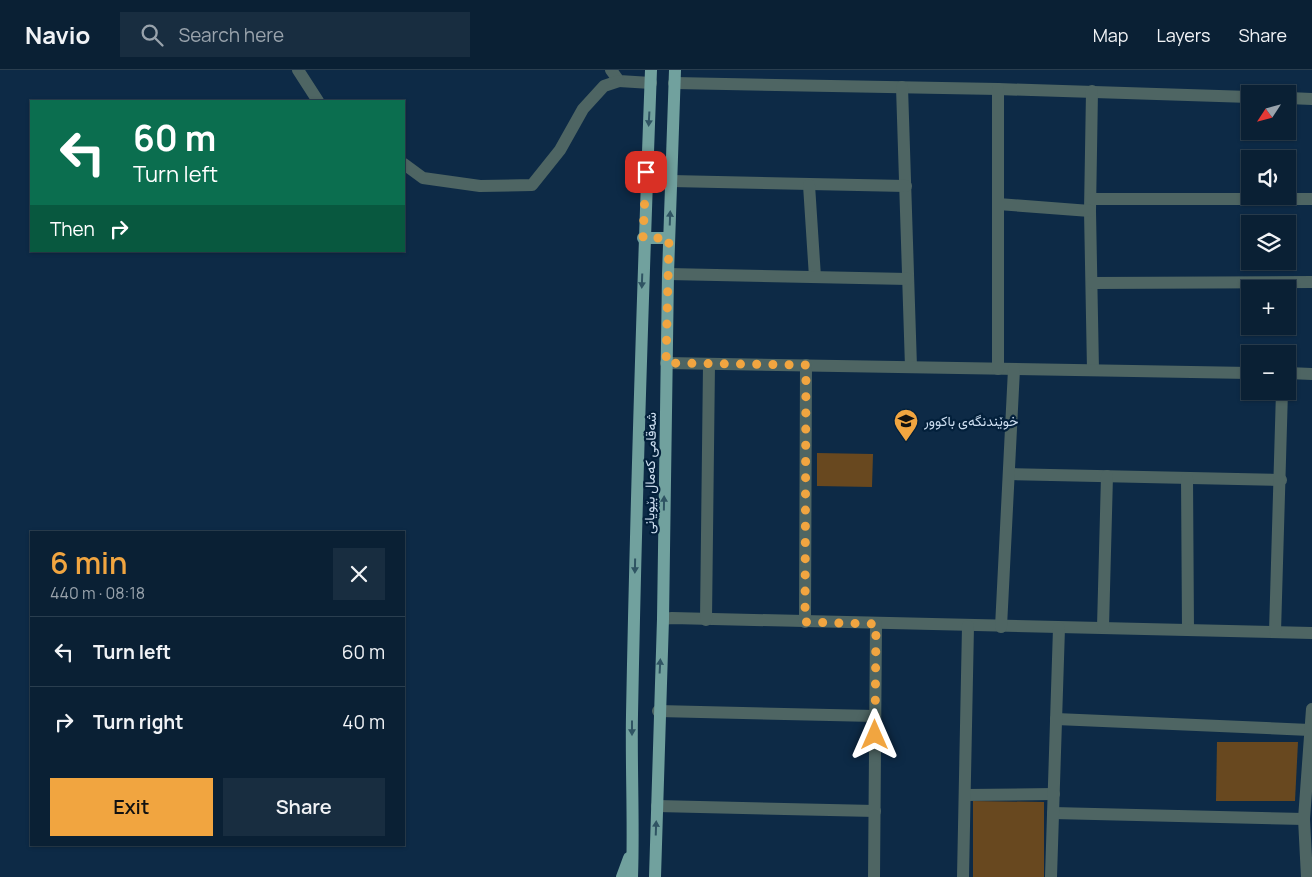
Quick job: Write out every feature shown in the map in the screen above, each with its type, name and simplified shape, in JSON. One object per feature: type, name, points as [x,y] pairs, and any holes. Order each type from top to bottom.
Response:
[{"type":"main road","name":"شەقامی کەمال بێویانی","points":[[655,871],[658,712],[663,619],[668,274],[675,70]]},
{"type":"main road","name":"شەقامی کەمال بێویانی","points":[[632,871],[632,711],[643,238],[651,76]]},
{"type":"main road","points":[[643,238],[669,238]]},
{"type":"main road","points":[[622,877],[632,848]]},
{"type":"main road","points":[[632,871],[655,871]]},
{"type":"street","points":[[298,70],[317,100]]},
{"type":"street","points":[[612,70],[619,81]]},
{"type":"street","points":[[405,165],[423,178],[480,186],[532,185],[560,150],[583,109],[604,86],[619,81],[651,76]]},
{"type":"street","points":[[674,83],[1092,91],[1241,97]]},
{"type":"street","points":[[902,87],[911,367]]},
{"type":"street","points":[[998,89],[998,369]]},
{"type":"street","points":[[1092,91],[1093,370]]},
{"type":"street","points":[[1296,98],[1312,99]]},
{"type":"street","points":[[671,180],[906,186]]},
{"type":"street","points":[[810,185],[815,277]]},
{"type":"street","points":[[998,204],[1091,205],[1312,199]]},
{"type":"street","points":[[668,274],[908,279]]},
{"type":"street","points":[[1092,283],[1312,282]]},
{"type":"street","points":[[666,363],[1241,373]]},
{"type":"street","points":[[706,620],[709,364]]},
{"type":"street","points":[[805,622],[806,365]]},
{"type":"street","points":[[1001,626],[1014,369]]},
{"type":"street","points":[[1296,373],[1312,374]]},
{"type":"street","points":[[1275,632],[1282,400]]},
{"type":"street","points":[[1009,474],[1281,480]]},
{"type":"street","points":[[1103,627],[1107,476]]},
{"type":"street","points":[[1187,478],[1188,630]]},
{"type":"street","points":[[663,619],[1312,633]]},
{"type":"street","points":[[874,877],[876,624]]},
{"type":"street","points":[[963,877],[968,626]]},
{"type":"street","points":[[1051,877],[1059,628]]},
{"type":"street","points":[[1307,877],[1304,819],[1312,709]]},
{"type":"street","points":[[658,712],[875,716]]},
{"type":"street","points":[[1056,719],[1310,730]]},
{"type":"street","points":[[966,795],[1054,794]]},
{"type":"street","points":[[657,806],[876,811]]},
{"type":"street","points":[[1053,812],[1304,819]]},
{"type":"shaded area","points":[[817,453],[873,454],[872,487],[817,486]]},
{"type":"shaded area","points":[[1217,742],[1298,742],[1295,801],[1216,801]]},
{"type":"shaded area","points":[[973,801],[1044,802],[1044,877],[973,877]]},
{"type":"place","name":"خوێندنگەی باکوور","points":[[906,442]]},
{"type":"route","points":[[646,172],[643,238],[669,238],[666,363],[806,365],[805,622],[876,624],[875,735]]}]
